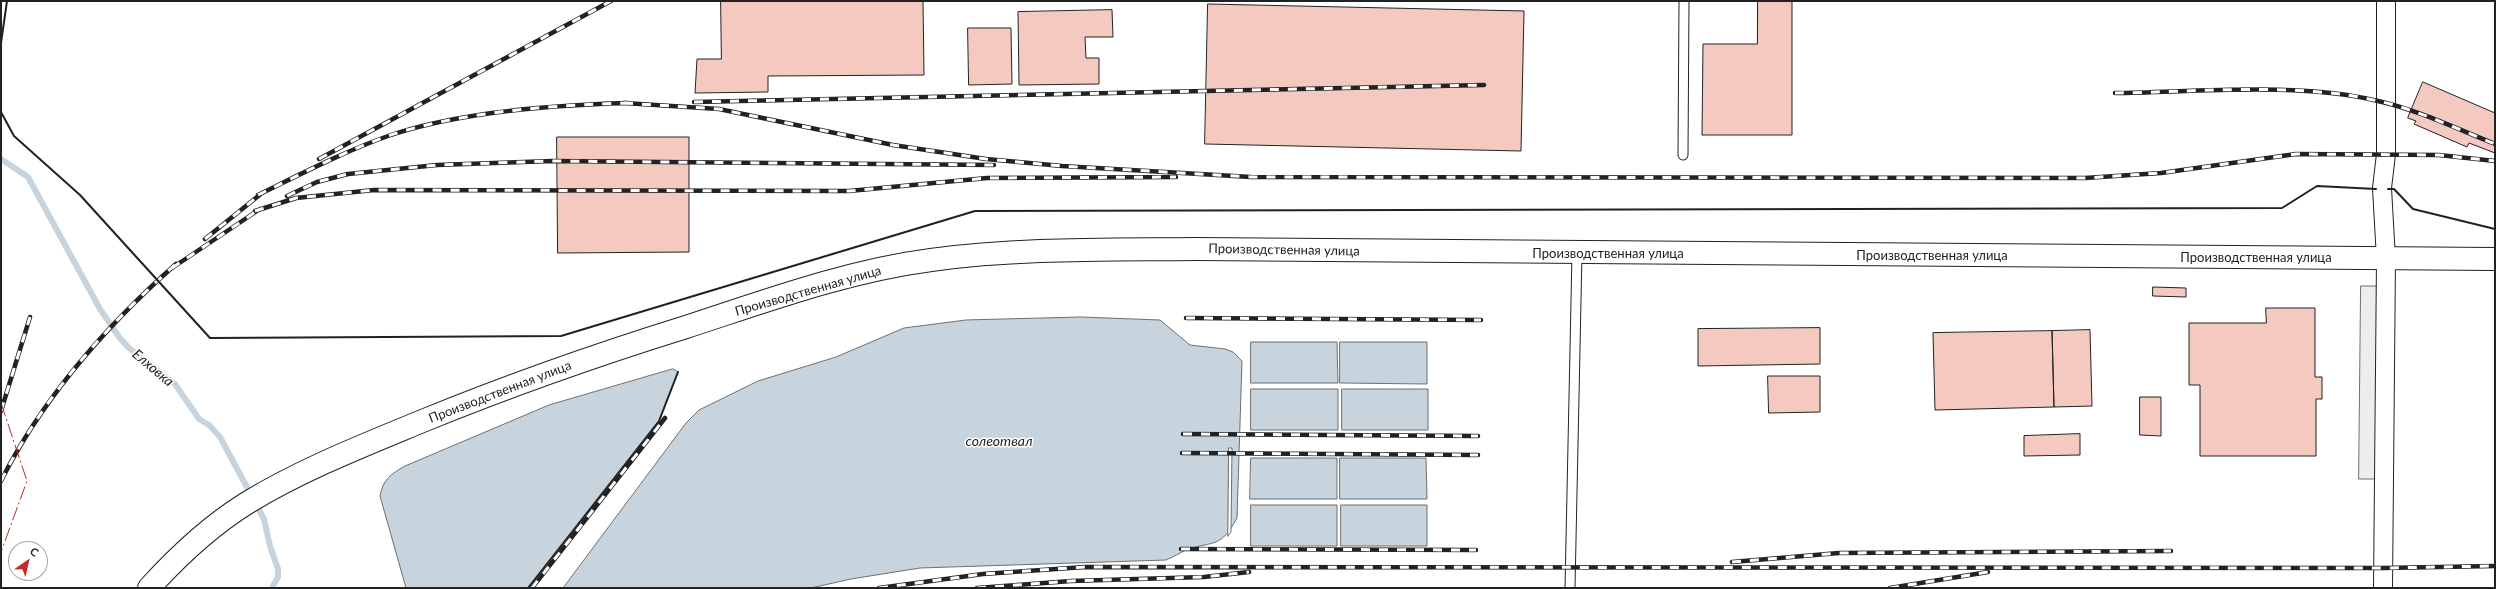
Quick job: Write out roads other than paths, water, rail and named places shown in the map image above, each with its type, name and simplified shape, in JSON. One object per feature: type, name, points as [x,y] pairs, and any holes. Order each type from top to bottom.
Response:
[{"type":"main road","name":"Производственная улица","points":[[149,588],[200,537],[234,512],[275,488],[379,439],[508,386],[792,293],[859,274],[929,260],[1012,252],[1095,250],[2495,259]]},
{"type":"street","points":[[2382,588],[2386,259],[2382,188],[2386,154],[2386,1]]},
{"type":"lane","points":[[1683,155],[1684,1]]},
{"type":"lane","points":[[1570,588],[1577,253]]},
{"type":"water","name":"солеотвал","points":[[1081,317],[1160,320],[1190,345],[1225,349],[1233,352],[1242,361],[1237,518],[1226,535],[1221,539],[1210,544],[1186,550],[1166,560],[920,568],[851,579],[811,588],[563,588],[686,423],[699,410],[758,381],[836,357],[904,328],[966,320]]},
{"type":"water","points":[[1251,342],[1337,342],[1338,383],[1251,383]]},
{"type":"water","points":[[1340,342],[1427,342],[1427,384],[1340,383]]},
{"type":"water","points":[[673,369],[678,372],[659,421],[528,588],[406,588],[380,496],[383,485],[388,478],[405,466],[549,405]]},
{"type":"water","points":[[1251,389],[1338,389],[1338,430],[1251,430]]},
{"type":"water","points":[[1342,389],[1428,389],[1428,430],[1342,430]]},
{"type":"water","points":[[1251,458],[1337,458],[1337,499],[1250,499]]},
{"type":"water","points":[[1340,458],[1426,458],[1427,499],[1340,499]]},
{"type":"water","points":[[1251,505],[1337,505],[1337,546],[1251,546]]},
{"type":"water","points":[[1341,505],[1427,505],[1427,546],[1341,546]]},
{"type":"waterway","name":"Елховка","points":[[1,159],[28,177],[100,309],[119,337],[129,348],[175,384],[199,419],[209,425],[220,437],[264,519],[270,546],[278,569],[278,577],[272,588]]},
{"type":"railway","points":[[319,159],[611,1]]},
{"type":"railway","points":[[694,102],[1484,85]]},
{"type":"railway","points":[[2115,93],[2213,90],[2282,90],[2348,95],[2408,109],[2495,144]]},
{"type":"railway","points":[[624,103],[719,109],[893,145],[986,159],[1062,166],[1251,177],[2085,178],[2161,173],[2296,154],[2439,155],[2495,161]]},
{"type":"railway","points":[[258,195],[355,149],[388,136],[415,128],[444,121],[506,111],[628,103]]},
{"type":"railway","points":[[287,196],[317,182],[348,174],[437,165],[552,161],[994,165]]},
{"type":"railway","points":[[255,211],[296,198],[374,190],[849,191],[987,178],[1176,177]]},
{"type":"railway","points":[[205,239],[262,193]]},
{"type":"railway","points":[[172,268],[260,209]]},
{"type":"railway","points":[[1,481],[36,420],[78,364],[125,312],[176,264]]},
{"type":"railway","points":[[1,411],[30,317]]},
{"type":"railway","points":[[1186,318],[1481,320]]},
{"type":"railway","points":[[532,588],[665,418]]},
{"type":"railway","points":[[1183,434],[1478,436]]},
{"type":"railway","points":[[1182,453],[1478,455]]},
{"type":"railway","points":[[1181,549],[1476,550]]},
{"type":"railway","points":[[1732,562],[1839,553],[2171,551]]},
{"type":"railway","points":[[879,588],[983,574],[1085,567],[2383,568],[2495,566]]},
{"type":"railway","points":[[977,588],[1071,581],[1204,577],[1249,572]]},
{"type":"railway","points":[[1890,588],[1988,572]]}]
